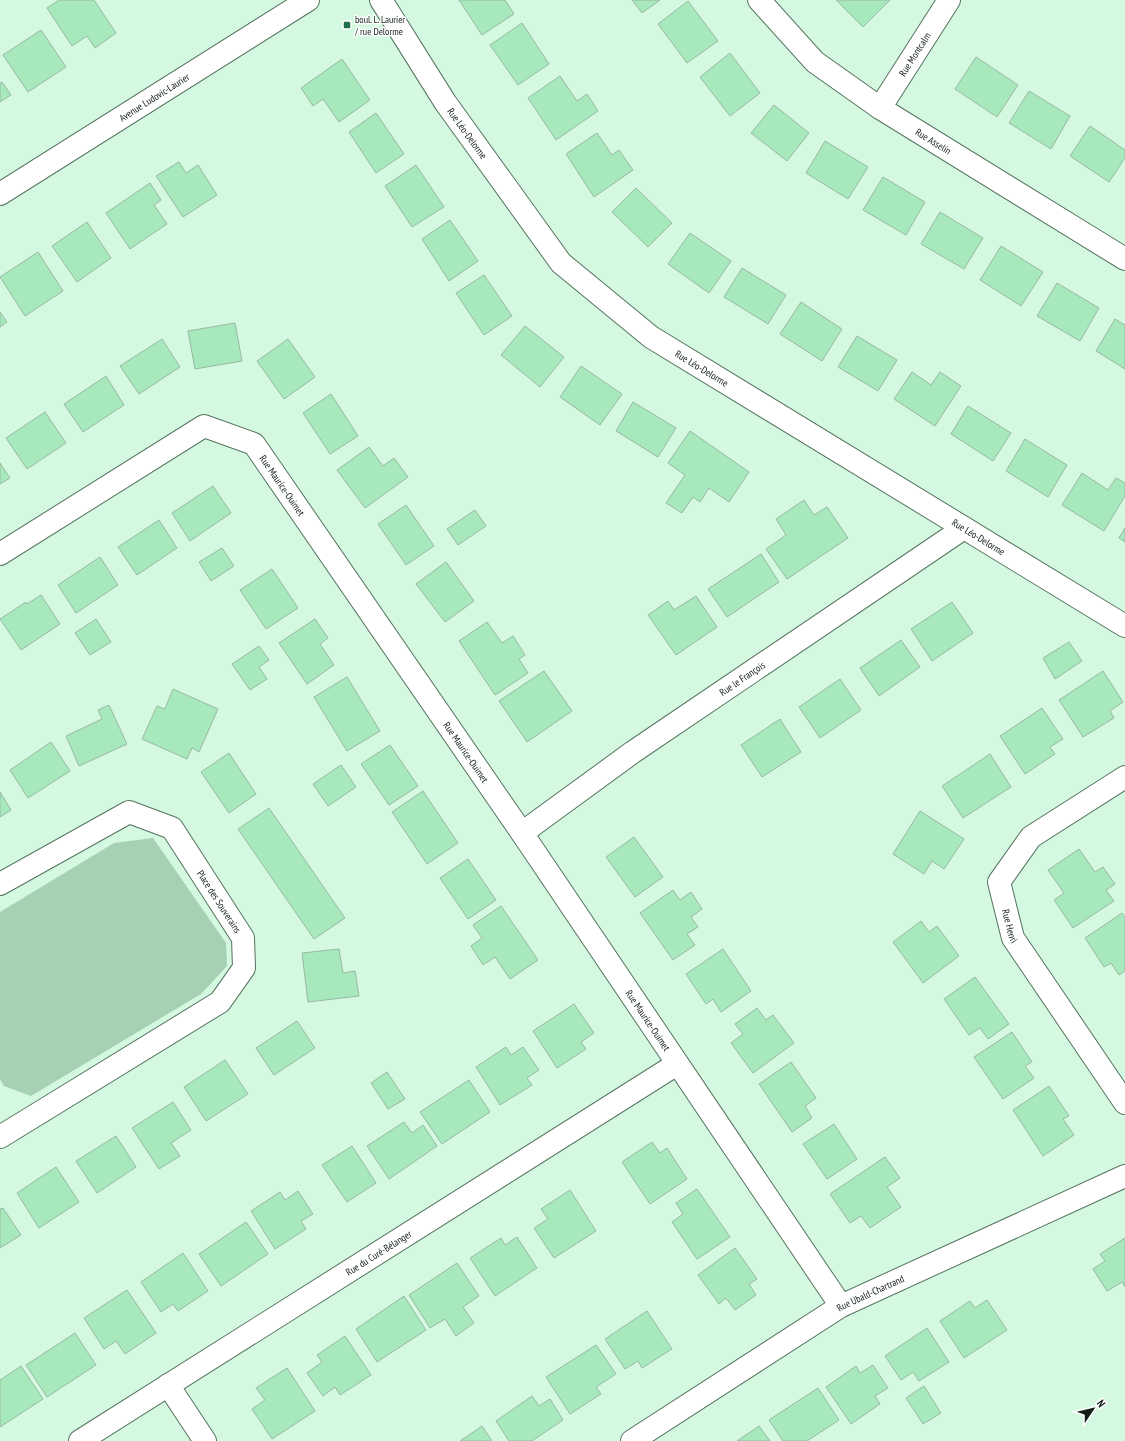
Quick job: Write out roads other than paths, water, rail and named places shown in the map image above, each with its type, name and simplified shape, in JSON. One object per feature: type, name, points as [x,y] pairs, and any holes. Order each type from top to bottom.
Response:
[{"type":"street","name":"Avenue Ludovic-Laurier","points":[[0,194],[308,0]]},
{"type":"street","name":"Rue Léo-Delorme","points":[[381,0],[445,102],[561,263],[651,337],[1125,626]]},
{"type":"street","name":"Rue Asselin","points":[[759,0],[815,62],[880,108],[1125,259]]},
{"type":"street","name":"Rue Montcalm","points":[[880,108],[949,0]]},
{"type":"street","name":"Rue Maurice-Ouimet","points":[[0,554],[204,426],[254,444],[522,833],[841,1306]]},
{"type":"street","name":"Rue le François","points":[[522,833],[633,752],[964,528]]},
{"type":"street","name":"Rue Henri","points":[[1125,777],[1031,837],[999,882],[1013,938],[1125,1103]]},
{"type":"street","name":"Place des Souverains","points":[[0,884],[129,812],[172,828],[243,938],[244,968],[220,1002],[2,1131]]},
{"type":"street","name":"Rue du Curé-Bélanger","points":[[80,1441],[677,1064]]},
{"type":"street","name":"Rue Ubald-Chartrand","points":[[632,1441],[841,1306],[1125,1176]]},
{"type":"street","points":[[168,1385],[205,1441]]},
{"type":"place","name":"boul. L. Laurier / rue Delorme","points":[[347,25]]}]
